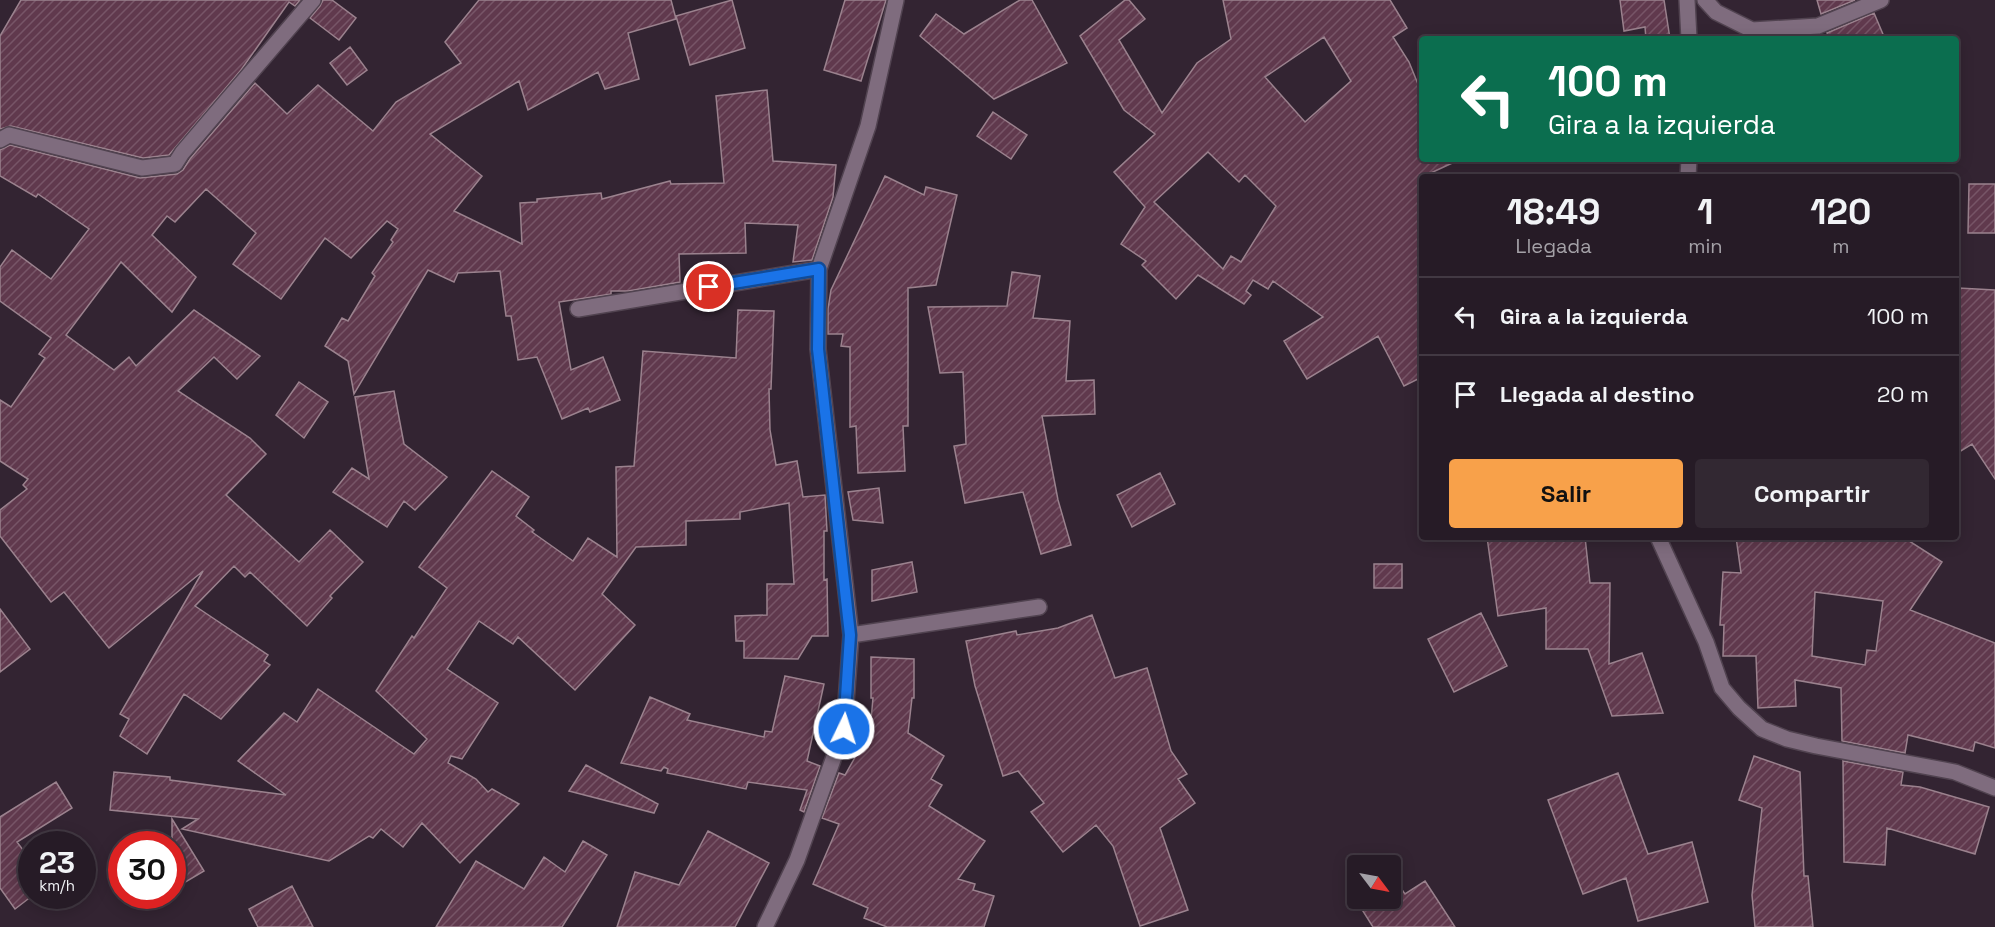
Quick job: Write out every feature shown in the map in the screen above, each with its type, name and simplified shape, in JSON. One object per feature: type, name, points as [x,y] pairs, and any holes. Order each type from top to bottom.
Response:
[{"type":"street","points":[[0,140],[9,135],[142,168],[175,164],[313,0]]},
{"type":"street","points":[[765,927],[797,860],[844,729],[850,635],[818,349],[819,269],[868,126],[896,0]]},
{"type":"street","points":[[1687,0],[1689,36]]},
{"type":"street","points":[[1705,0],[1716,12],[1752,30],[1818,26],[1881,0]]},
{"type":"street","points":[[578,309],[819,269]]},
{"type":"street","points":[[1659,540],[1706,642],[1722,688],[1738,708],[1762,729],[1787,739],[1816,746],[1955,772],[1995,788]]},
{"type":"street","points":[[850,635],[1039,607]]},
{"type":"building","points":[[21,0],[300,0],[295,6],[289,2],[241,70],[169,155],[143,158],[11,126],[0,129],[0,36]]},
{"type":"building","points":[[323,0],[332,0],[356,18],[339,40],[310,18]]},
{"type":"building","points":[[479,0],[671,0],[676,19],[628,33],[639,79],[605,89],[598,72],[528,110],[519,81],[430,134],[482,176],[454,211],[522,244],[520,203],[537,202],[537,199],[601,193],[602,199],[670,181],[671,184],[724,183],[716,96],[767,90],[773,161],[836,165],[833,197],[812,260],[793,262],[798,225],[745,223],[746,253],[679,254],[680,282],[628,291],[611,291],[611,294],[559,302],[571,370],[603,357],[620,400],[590,412],[588,408],[562,419],[537,357],[518,360],[511,316],[506,316],[500,271],[458,273],[454,282],[428,270],[354,394],[348,361],[325,346],[342,318],[348,321],[375,276],[372,273],[393,242],[391,240],[398,229],[387,221],[351,258],[325,238],[281,299],[233,264],[256,233],[206,189],[175,222],[167,216],[152,235],[196,277],[172,312],[121,262],[66,335],[114,370],[129,357],[136,366],[194,310],[260,356],[237,379],[214,357],[178,391],[250,438],[266,454],[226,495],[299,562],[330,530],[363,562],[330,596],[332,598],[307,626],[250,572],[245,577],[234,566],[195,606],[268,655],[264,661],[270,665],[221,719],[184,694],[147,754],[120,736],[129,719],[120,714],[203,571],[109,648],[64,592],[51,602],[0,536],[0,510],[27,489],[23,485],[28,479],[0,461],[0,400],[11,407],[45,358],[39,354],[51,338],[0,301],[0,267],[12,250],[51,279],[89,229],[38,194],[36,197],[0,176],[0,150],[10,145],[140,178],[177,174],[183,170],[255,83],[287,114],[318,85],[373,131],[396,102],[461,63],[445,42]]},
{"type":"building","points":[[732,0],[745,48],[690,65],[676,16]]},
{"type":"building","points":[[845,0],[886,0],[861,81],[824,70]]},
{"type":"building","points":[[1020,0],[1032,0],[1067,63],[994,99],[920,36],[936,14],[964,34]]},
{"type":"building","points":[[1125,0],[1129,0],[1145,19],[1119,40],[1162,113],[1197,63],[1231,39],[1223,0],[1390,0],[1407,28],[1393,37],[1409,62],[1419,87],[1419,162],[1454,162],[1428,174],[1419,174],[1419,378],[1404,386],[1378,336],[1307,379],[1284,341],[1323,317],[1273,281],[1268,289],[1253,280],[1246,291],[1251,295],[1244,304],[1198,275],[1176,299],[1142,265],[1146,261],[1121,244],[1145,207],[1114,172],[1155,134],[1124,110],[1080,36]],"holes":[[[1324,37],[1351,81],[1305,122],[1265,77]],[[1208,152],[1239,182],[1245,175],[1276,206],[1241,262],[1231,256],[1223,269],[1154,202]]]},
{"type":"building","points":[[1620,0],[1664,0],[1670,36],[1646,36],[1645,27],[1624,31]]},
{"type":"building","points":[[1817,0],[1855,0],[1821,14]]},
{"type":"building","points":[[1874,13],[1884,36],[1828,36],[1827,33]]},
{"type":"building","points":[[350,47],[367,70],[347,85],[330,63]]},
{"type":"building","points":[[993,112],[1027,135],[1011,159],[977,136]]},
{"type":"building","points":[[885,176],[924,195],[926,187],[957,195],[936,285],[908,288],[908,426],[903,426],[905,471],[858,473],[856,426],[850,427],[850,347],[841,346],[843,334],[828,334],[828,309],[831,290]]},
{"type":"building","points":[[1969,184],[1995,184],[1995,233],[1968,233]]},
{"type":"building","points":[[1012,272],[1040,276],[1033,318],[1070,321],[1066,381],[1094,380],[1095,414],[1042,416],[1058,500],[1071,545],[1041,554],[1023,492],[965,503],[954,446],[966,444],[963,372],[940,373],[928,307],[1007,306]]},
{"type":"building","points":[[1959,288],[1995,290],[1995,479],[1972,444],[1959,452]]},
{"type":"building","points":[[738,310],[774,311],[771,389],[769,389],[770,430],[776,465],[797,461],[803,497],[825,495],[827,531],[824,531],[824,580],[827,579],[828,636],[812,636],[798,659],[744,658],[744,641],[736,641],[735,616],[767,615],[767,584],[794,584],[789,503],[740,512],[740,519],[686,521],[686,545],[636,547],[602,594],[635,625],[575,690],[518,637],[513,644],[479,621],[447,669],[498,703],[462,759],[451,756],[448,763],[476,779],[488,792],[492,789],[519,804],[460,863],[422,823],[403,847],[381,829],[373,838],[369,836],[329,861],[182,829],[198,819],[110,810],[114,772],[170,777],[170,780],[286,795],[238,761],[284,713],[297,722],[318,689],[414,754],[427,739],[376,691],[447,588],[419,567],[492,471],[529,497],[516,516],[534,530],[532,532],[573,561],[588,538],[617,557],[616,467],[634,466],[643,351],[736,358]]},
{"type":"building","points":[[299,382],[328,402],[304,438],[276,415]]},
{"type":"building","points":[[394,391],[404,444],[447,477],[415,510],[404,501],[387,527],[333,492],[352,468],[369,479],[355,397]]},
{"type":"building","points":[[1160,473],[1175,504],[1132,527],[1117,495]]},
{"type":"building","points":[[879,488],[883,523],[853,520],[848,492]]},
{"type":"building","points":[[1487,540],[1585,540],[1590,583],[1610,583],[1609,664],[1642,653],[1663,713],[1612,716],[1588,649],[1546,649],[1546,608],[1498,616]]},
{"type":"building","points":[[1736,540],[1908,540],[1942,562],[1910,610],[1995,643],[1995,748],[1975,742],[1973,751],[1908,735],[1905,753],[1842,741],[1841,688],[1795,680],[1796,706],[1758,708],[1756,656],[1723,656],[1724,625],[1720,625],[1723,572],[1741,573]],"holes":[[[1815,592],[1883,601],[1876,651],[1867,650],[1865,665],[1812,656]]]},
{"type":"building","points":[[912,562],[917,592],[872,601],[872,570]]},
{"type":"building","points":[[1374,564],[1402,564],[1402,588],[1374,588]]},
{"type":"building","points":[[0,609],[30,649],[0,672]]},
{"type":"building","points":[[1481,613],[1507,666],[1454,692],[1428,639]]},
{"type":"building","points":[[1092,615],[1115,678],[1147,668],[1171,751],[1187,774],[1178,779],[1195,803],[1160,828],[1188,910],[1140,926],[1113,846],[1096,825],[1063,852],[1031,812],[1044,803],[1018,771],[1003,776],[975,686],[966,641],[1016,631],[1017,635],[1058,628]]},
{"type":"building","points":[[871,657],[914,659],[914,698],[912,698],[908,733],[944,756],[931,779],[942,785],[929,806],[985,841],[958,879],[975,884],[973,890],[994,896],[984,927],[887,927],[864,918],[868,908],[813,884],[839,824],[822,818],[839,773],[845,775],[870,731],[873,698],[871,698]]},
{"type":"building","points":[[785,676],[824,684],[807,761],[820,766],[804,812],[800,810],[807,790],[748,782],[746,789],[667,773],[668,769],[664,767],[661,771],[621,763],[650,697],[690,714],[687,720],[764,737],[765,731],[772,732]]},
{"type":"building","points":[[1754,756],[1800,772],[1804,876],[1808,876],[1813,927],[1755,927],[1752,895],[1762,808],[1739,800]]},
{"type":"building","points":[[1843,761],[1903,772],[1901,785],[1920,787],[1989,807],[1975,854],[1887,828],[1885,865],[1844,862]]},
{"type":"building","points":[[586,765],[658,804],[654,813],[569,791]]},
{"type":"building","points":[[1618,773],[1648,854],[1692,842],[1708,902],[1638,921],[1626,878],[1583,894],[1548,800]]},
{"type":"building","points":[[56,782],[72,808],[35,831],[18,831],[18,907],[15,909],[0,888],[0,817]]},
{"type":"building","points":[[172,819],[179,831],[172,831]]},
{"type":"building","points":[[708,831],[769,863],[735,927],[617,927],[635,872],[679,885]]},
{"type":"building","points":[[583,841],[607,855],[562,927],[436,927],[476,861],[524,889],[544,857],[565,872]]},
{"type":"building","points":[[186,842],[204,871],[186,882]]},
{"type":"building","points":[[1425,881],[1455,927],[1373,927],[1362,909],[1401,909],[1401,888],[1405,894]]},
{"type":"building","points":[[292,886],[313,927],[258,927],[249,909]]},
{"type":"route","points":[[709,287],[819,269],[818,349],[850,635],[844,729]]}]
